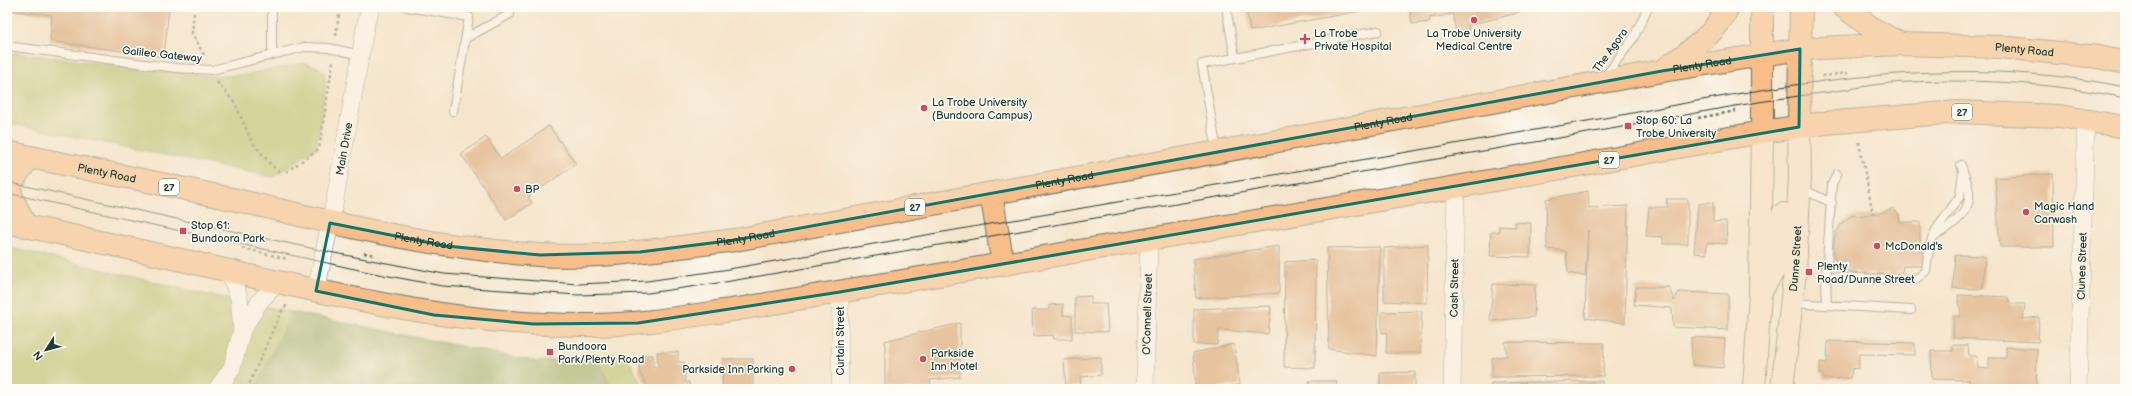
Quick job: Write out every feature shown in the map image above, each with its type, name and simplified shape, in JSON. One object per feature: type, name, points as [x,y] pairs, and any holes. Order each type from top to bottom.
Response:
[{"type":"main road","points":[[1662,71],[1689,52],[1708,34],[1723,18],[1728,7]]},
{"type":"main road","points":[[1754,389],[1760,294],[1762,7]]},
{"type":"main road","points":[[1799,127],[1801,7]]},
{"type":"main road","points":[[1844,7],[1873,29],[1901,44]]},
{"type":"main road","name":"Plenty Road","points":[[7,152],[330,223],[446,246],[540,255],[595,255],[640,252],[735,240],[1599,84],[1662,71],[1800,49],[1901,44],[2000,47],[2099,57],[2125,63]]},
{"type":"main road","name":"27","points":[[16,224],[228,270],[316,291],[434,314],[534,324],[590,325],[654,321],[840,292],[1456,188],[1762,132],[1799,127],[1949,112],[2086,119],[2125,126]]},
{"type":"main road","name":"Dunne Street","points":[[1782,389],[1795,271],[1800,188],[1799,127]]},
{"type":"main road","points":[[16,224],[9,193],[10,183],[30,157]]},
{"type":"main road","points":[[1760,294],[1778,262],[1786,192],[1790,186],[1800,188]]},
{"type":"main road","points":[[991,193],[1003,265]]},
{"type":"main road","points":[[1756,344],[1790,310]]},
{"type":"street","name":"Main Drive","points":[[316,291],[371,7]]},
{"type":"street","name":"Clunes Street","points":[[2078,389],[2086,119]]},
{"type":"street","name":"Cash Street","points":[[1452,389],[1456,188]]},
{"type":"street","name":"O'Connell Street","points":[[1145,389],[1149,240]]},
{"type":"street","points":[[228,270],[239,297],[242,330]]},
{"type":"street","points":[[217,389],[232,368],[242,330],[260,301],[278,282]]},
{"type":"street","name":"Curtain Street","points":[[840,292],[840,389]]},
{"type":"lane","points":[[272,7],[272,55]]},
{"type":"lane","points":[[407,7],[469,17],[453,110]]},
{"type":"lane","points":[[1226,7],[1235,58]]},
{"type":"lane","name":"The Agora","points":[[1599,84],[1631,43],[1648,7]]},
{"type":"lane","points":[[466,38],[510,14]]},
{"type":"lane","points":[[1217,152],[1202,64],[1378,31]]},
{"type":"lane","name":"Galileo Gateway","points":[[7,46],[176,68],[212,70],[304,47],[335,49],[361,55]]},
{"type":"lane","points":[[1826,277],[1916,280],[1926,271],[1929,247],[1934,236],[1960,196],[1962,168],[1969,188],[1965,212],[1955,224],[1934,236]]},
{"type":"lane","points":[[1827,305],[1826,277],[1832,203],[1832,184],[1837,174]]},
{"type":"lane","points":[[1800,188],[1832,203]]},
{"type":"lane","points":[[1790,310],[1827,305],[1911,310]]},
{"type":"path","points":[[286,172],[319,149],[340,7]]},
{"type":"path","points":[[194,13],[192,33],[216,80],[235,103],[252,142],[270,164],[282,174]]},
{"type":"path","points":[[1822,76],[1848,73]]},
{"type":"path","points":[[1698,118],[1736,111]]},
{"type":"path","points":[[1859,142],[1873,214]]},
{"type":"path","points":[[242,248],[286,259]]},
{"type":"path","points":[[364,253],[376,255]]},
{"type":"path","points":[[247,389],[282,312],[287,306]]},
{"type":"highlighted area","points":[[1800,49],[1799,127],[840,292],[638,323],[534,324],[434,315],[316,291],[330,223],[446,246],[540,255],[640,252],[735,240],[1662,71]]},
{"type":"green space","points":[[7,52],[211,76],[244,75],[303,63],[318,67],[324,72],[326,84],[316,148],[273,177],[7,123]]},
{"type":"green space","points":[[7,247],[204,294],[538,362],[625,353],[645,389],[7,389]]},
{"type":"green space","points":[[292,312],[538,362],[596,356],[612,389],[255,389]]},
{"type":"building","points":[[7,7],[169,7],[164,57],[50,41],[52,15],[7,10]]},
{"type":"building","name":"La Trobe Private Hospital","points":[[1246,7],[1377,7],[1377,8],[1250,31]]},
{"type":"building","name":"La Trobe University Medical Centre","points":[[1413,7],[1529,7],[1514,14],[1468,25],[1469,31],[1456,33],[1453,14],[1429,18],[1430,22],[1412,24],[1410,9],[1413,9]]},
{"type":"building","points":[[549,126],[576,164],[528,197],[532,203],[506,220],[461,154],[486,137],[501,159]]},
{"type":"building","name":"Magic Hand Carwash","points":[[2053,174],[2054,247],[2000,247],[1995,178]]},
{"type":"building","points":[[1588,191],[1589,208],[1628,206],[1625,323],[1585,318],[1588,230],[1585,276],[1568,273],[1566,251],[1547,249],[1546,199]]},
{"type":"building","points":[[1666,199],[1688,199],[1688,244],[1663,244],[1663,237],[1646,236],[1649,207],[1668,207]]},
{"type":"building","points":[[1713,202],[1713,222],[1726,221],[1727,244],[1707,243],[1706,254],[1694,253],[1698,204]]},
{"type":"building","name":"McDonald's","points":[[1893,208],[1898,213],[1900,222],[1920,222],[1920,252],[1931,252],[1931,263],[1925,262],[1924,266],[1903,266],[1902,272],[1897,273],[1897,285],[1889,284],[1889,274],[1866,274],[1866,283],[1858,284],[1858,272],[1849,272],[1850,261],[1836,261],[1834,259],[1834,240],[1837,231],[1842,223],[1851,216],[1879,214]]},
{"type":"building","points":[[1515,222],[1531,223],[1530,257],[1490,256],[1491,232],[1499,232],[1499,226],[1516,227]]},
{"type":"building","points":[[1428,245],[1427,303],[1384,301],[1384,248]]},
{"type":"building","points":[[1279,246],[1279,293],[1196,298],[1193,259]]},
{"type":"building","points":[[1380,247],[1377,356],[1329,349],[1327,248]]},
{"type":"building","points":[[1955,255],[1985,256],[1983,289],[1953,288]]},
{"type":"building","points":[[1316,260],[1315,368],[1284,367],[1285,262]]},
{"type":"building","points":[[1493,284],[1535,285],[1534,317],[1490,321]]},
{"type":"building","points":[[1636,287],[1669,287],[1674,301],[1679,292],[1728,294],[1728,330],[1673,327],[1672,308],[1634,305]]},
{"type":"building","points":[[1958,295],[2008,297],[2011,304],[2025,304],[2023,319],[2039,317],[2038,342],[1953,338],[1954,316],[1961,316]]},
{"type":"building","points":[[1091,296],[1091,304],[1106,304],[1108,332],[1075,331],[1075,297]]},
{"type":"building","points":[[1063,304],[1063,315],[1072,316],[1072,339],[1054,339],[1053,335],[1033,336],[1032,310],[1049,310],[1049,305]]},
{"type":"building","points":[[1271,306],[1268,334],[1219,330],[1217,345],[1194,344],[1194,309]]},
{"type":"building","points":[[1422,311],[1420,353],[1386,353],[1387,332],[1382,333],[1382,312]]},
{"type":"building","name":"Parkside Inn Motel","points":[[960,323],[960,377],[930,380],[931,389],[885,389],[885,341]]},
{"type":"building","points":[[1691,337],[1725,339],[1723,368],[1692,365]]},
{"type":"building","points":[[1828,341],[1915,343],[1915,355],[1859,354],[1859,368],[1852,369],[1850,378],[1823,379],[1823,374],[1820,374],[1820,362],[1827,363]]},
{"type":"building","points":[[1505,342],[1604,343],[1603,376],[1492,377],[1492,358],[1507,356]]},
{"type":"building","points":[[1234,344],[1240,385],[1196,389],[1193,353]]},
{"type":"building","points":[[1953,345],[1968,345],[1969,356],[1976,356],[1978,368],[1989,369],[1989,358],[2006,358],[2006,347],[2037,349],[2036,389],[1971,387],[1969,380],[1932,379],[1931,351],[1953,351]]},
{"type":"building","points":[[657,352],[678,352],[678,362],[685,363],[685,382],[689,382],[690,389],[649,389],[639,372],[639,355],[653,355],[653,367],[658,367]]},
{"type":"building","points":[[1101,357],[1101,375],[1080,377],[1081,386],[1066,387],[1064,360]]},
{"type":"building","points":[[723,359],[753,359],[753,387],[756,389],[722,389]]},
{"type":"building","points":[[1415,372],[1415,389],[1309,389],[1309,381],[1337,381],[1336,387],[1380,387],[1380,373]]},
{"type":"building","points":[[1602,381],[1602,389],[1491,389],[1491,383]]},
{"type":"tram line","points":[[7,182],[324,251],[444,274],[578,284],[647,281],[723,270],[1748,92],[1810,83],[1873,76],[1935,72],[1998,72],[2061,77],[2125,87]]},
{"type":"tram line","points":[[7,193],[373,273],[442,286],[578,295],[648,293],[725,282],[1754,103],[1882,84],[1979,81],[2067,88],[2125,98]]},
{"type":"place","name":"La Trobe University Medical Centre","points":[[1474,20]]},
{"type":"place","name":"La Trobe Private Hospital","points":[[1305,39]]},
{"type":"place","name":"La Trobe University (Bundoora Campus)","points":[[924,108]]},
{"type":"place","name":"Stop 60: La Trobe University","points":[[1628,126]]},
{"type":"place","name":"BP","points":[[517,189]]},
{"type":"place","name":"Magic Hand Carwash","points":[[2026,212]]},
{"type":"place","name":"Stop 61: Bundoora Park","points":[[183,231]]},
{"type":"place","name":"McDonald's","points":[[1877,246]]},
{"type":"place","name":"Plenty Road/Dunne Street","points":[[1809,272]]},
{"type":"place","name":"Bundoora Park/Plenty Road","points":[[550,352]]},
{"type":"place","name":"Parkside Inn Motel","points":[[923,359]]},
{"type":"place","name":"Parkside Inn Parking","points":[[792,369]]}]
